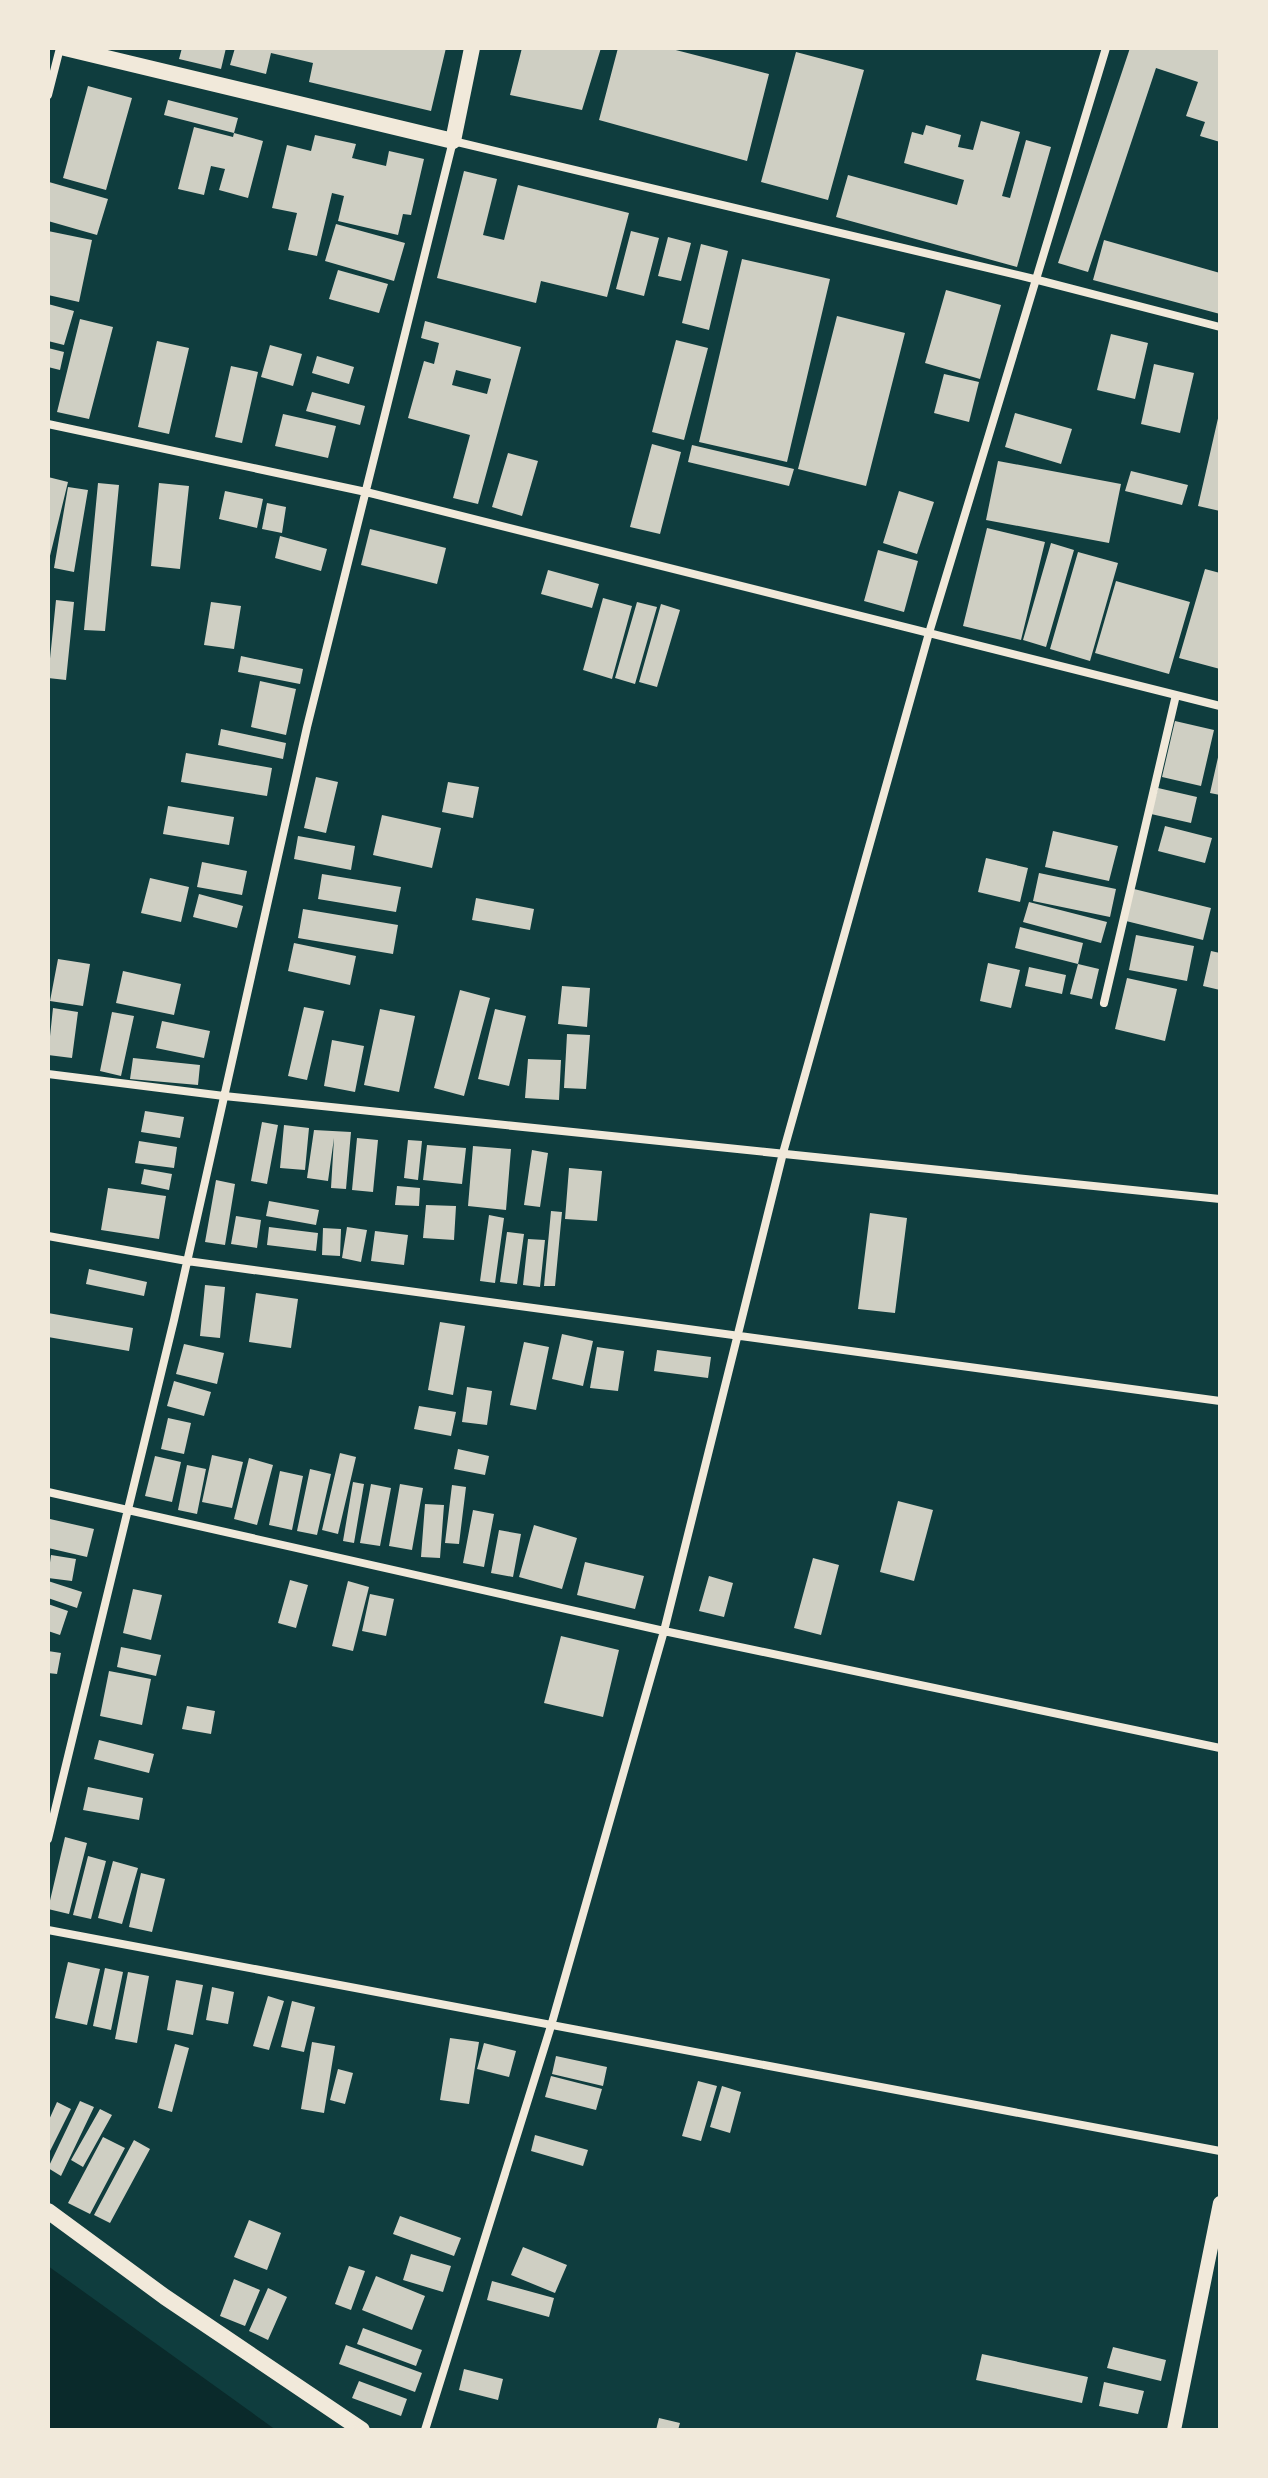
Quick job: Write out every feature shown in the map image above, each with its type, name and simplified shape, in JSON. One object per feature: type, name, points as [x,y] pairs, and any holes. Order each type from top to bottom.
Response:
[{"type":"main road","points":[[63,48],[453,141],[472,48]]},
{"type":"main road","points":[[48,2211],[165,2297],[362,2430]]},
{"type":"street","points":[[48,95],[63,48]]},
{"type":"street","points":[[425,2430],[551,2026],[664,1631],[783,1153],[929,633],[1106,48]]},
{"type":"street","points":[[48,1839],[187,1261],[307,727],[453,141],[1034,279],[1220,327]]},
{"type":"street","points":[[48,424],[366,492],[1220,706]]},
{"type":"street","points":[[1104,1003],[1176,695]]},
{"type":"street","points":[[48,1074],[224,1096],[1220,1199]]},
{"type":"street","points":[[48,1236],[187,1261],[1220,1401]]},
{"type":"street","points":[[48,1492],[664,1631],[1220,1748]]},
{"type":"street","points":[[48,1930],[1220,2151]]},
{"type":"street","points":[[1174,2430],[1220,2203]]},
{"type":"water","points":[[48,2266],[276,2430],[48,2430]]},
{"type":"building","points":[[182,48],[226,48],[221,69],[179,59]]},
{"type":"building","points":[[235,48],[446,48],[431,111],[309,82],[313,63],[271,53],[266,74],[230,65]]},
{"type":"building","points":[[522,48],[601,48],[582,110],[510,95]]},
{"type":"building","points":[[618,48],[668,48],[769,74],[747,161],[599,120]]},
{"type":"building","points":[[1130,48],[1220,48],[1220,142],[1200,136],[1205,122],[1186,116],[1198,82],[1156,68],[1088,272],[1058,263]]},
{"type":"building","points":[[796,52],[864,70],[828,200],[761,182]]},
{"type":"building","points":[[88,86],[132,98],[106,190],[63,178]]},
{"type":"building","points":[[168,100],[238,118],[234,133],[164,115]]},
{"type":"building","points":[[981,121],[1020,132],[1002,196],[1010,198],[1026,140],[1051,147],[1017,267],[836,217],[848,175],[957,205],[964,180],[904,163],[912,132],[923,135],[926,125],[961,135],[958,147],[973,150]]},
{"type":"building","points":[[194,127],[263,141],[248,198],[219,190],[225,169],[211,166],[204,195],[178,189]]},
{"type":"building","points":[[315,135],[356,144],[352,158],[386,166],[389,151],[424,159],[411,215],[403,214],[398,235],[338,221],[344,196],[332,193],[317,256],[288,250],[297,213],[272,208],[287,145],[311,151]]},
{"type":"building","points":[[464,171],[497,179],[483,235],[504,240],[518,185],[629,213],[607,297],[541,281],[536,303],[437,278]]},
{"type":"building","points":[[49,182],[108,199],[97,235],[48,221]]},
{"type":"building","points":[[336,224],[405,243],[394,281],[325,261]]},
{"type":"building","points":[[48,231],[92,240],[79,302],[48,295]]},
{"type":"building","points":[[631,231],[659,238],[644,296],[616,289]]},
{"type":"building","points":[[668,237],[691,243],[681,281],[658,276]]},
{"type":"building","points":[[1104,240],[1220,273],[1220,314],[1093,280]]},
{"type":"building","points":[[701,244],[728,251],[709,330],[682,323]]},
{"type":"building","points":[[742,259],[830,279],[787,462],[699,442]]},
{"type":"building","points":[[338,270],[388,284],[379,313],[329,299]]},
{"type":"building","points":[[946,290],[1001,305],[980,379],[925,363]]},
{"type":"building","points":[[48,304],[74,311],[64,345],[48,341]]},
{"type":"building","points":[[837,316],[905,333],[866,486],[798,469]]},
{"type":"building","points":[[80,319],[113,327],[89,419],[57,412]]},
{"type":"building","points":[[425,321],[521,347],[478,504],[453,498],[470,435],[408,418],[424,361],[434,364],[439,343],[421,338]],"holes":[[[456,370],[491,379],[487,394],[452,385]]]},
{"type":"building","points":[[1111,334],[1148,343],[1135,399],[1097,390]]},
{"type":"building","points":[[676,340],[708,348],[684,440],[652,432]]},
{"type":"building","points":[[157,341],[189,348],[169,434],[138,427]]},
{"type":"building","points":[[270,345],[302,354],[293,386],[261,377]]},
{"type":"building","points":[[48,348],[64,352],[60,370],[48,367]]},
{"type":"building","points":[[317,356],[354,367],[349,384],[312,373]]},
{"type":"building","points":[[1154,364],[1194,373],[1180,433],[1141,424]]},
{"type":"building","points":[[231,366],[258,372],[242,443],[215,437]]},
{"type":"building","points":[[944,374],[979,382],[969,422],[934,413]]},
{"type":"building","points":[[312,392],[365,406],[360,425],[306,411]]},
{"type":"building","points":[[1015,413],[1072,429],[1061,464],[1005,447]]},
{"type":"building","points":[[283,414],[336,426],[328,458],[275,446]]},
{"type":"building","points":[[1220,414],[1220,511],[1198,506]]},
{"type":"building","points":[[652,444],[681,452],[660,534],[630,527]]},
{"type":"building","points":[[692,445],[794,469],[789,486],[688,462]]},
{"type":"building","points":[[508,453],[538,461],[522,516],[492,507]]},
{"type":"building","points":[[998,461],[1121,484],[1109,543],[986,520]]},
{"type":"building","points":[[1131,471],[1188,485],[1182,505],[1125,491]]},
{"type":"building","points":[[48,477],[68,482],[49,560],[48,560]]},
{"type":"building","points":[[98,483],[119,485],[105,631],[84,630]]},
{"type":"building","points":[[159,483],[189,486],[180,569],[151,566]]},
{"type":"building","points":[[68,487],[88,490],[74,572],[54,568]]},
{"type":"building","points":[[225,491],[263,499],[257,528],[219,519]]},
{"type":"building","points":[[899,491],[934,502],[917,554],[883,543]]},
{"type":"building","points":[[267,503],[286,507],[282,533],[262,529]]},
{"type":"building","points":[[987,528],[1045,542],[1021,640],[963,626]]},
{"type":"building","points":[[370,529],[446,548],[437,584],[361,565]]},
{"type":"building","points":[[280,536],[327,549],[321,571],[275,558]]},
{"type":"building","points":[[1051,543],[1074,550],[1046,647],[1023,640]]},
{"type":"building","points":[[878,550],[918,561],[904,612],[864,601]]},
{"type":"building","points":[[1078,552],[1118,563],[1090,661],[1050,649]]},
{"type":"building","points":[[1205,569],[1220,573],[1220,669],[1179,658]]},
{"type":"building","points":[[548,570],[599,584],[592,608],[541,594]]},
{"type":"building","points":[[1116,581],[1190,602],[1169,674],[1095,653]]},
{"type":"building","points":[[603,598],[632,606],[612,679],[583,670]]},
{"type":"building","points":[[56,600],[74,602],[66,680],[48,678]]},
{"type":"building","points":[[211,602],[241,606],[234,649],[204,645]]},
{"type":"building","points":[[637,602],[657,607],[635,684],[615,678]]},
{"type":"building","points":[[661,604],[680,610],[657,687],[639,682]]},
{"type":"building","points":[[241,656],[303,669],[300,684],[238,672]]},
{"type":"building","points":[[260,681],[296,689],[286,735],[251,727]]},
{"type":"building","points":[[1175,721],[1214,730],[1201,786],[1162,777]]},
{"type":"building","points":[[221,729],[286,743],[283,759],[218,745]]},
{"type":"building","points":[[186,753],[272,768],[267,796],[181,782]]},
{"type":"building","points":[[1220,753],[1220,795],[1210,793]]},
{"type":"building","points":[[316,777],[338,782],[326,833],[304,828]]},
{"type":"building","points":[[448,782],[479,787],[473,818],[442,812]]},
{"type":"building","points":[[1158,788],[1197,797],[1191,823],[1151,814]]},
{"type":"building","points":[[168,806],[234,817],[229,845],[163,834]]},
{"type":"building","points":[[382,815],[441,828],[432,868],[373,855]]},
{"type":"building","points":[[1165,826],[1212,838],[1205,863],[1158,851]]},
{"type":"building","points":[[1053,831],[1118,846],[1109,881],[1045,867]]},
{"type":"building","points":[[298,836],[355,846],[351,870],[294,859]]},
{"type":"building","points":[[986,858],[1028,868],[1020,902],[978,892]]},
{"type":"building","points":[[202,862],[247,871],[242,895],[197,887]]},
{"type":"building","points":[[1039,873],[1116,889],[1110,917],[1033,901]]},
{"type":"building","points":[[322,874],[401,887],[396,912],[318,899]]},
{"type":"building","points":[[150,878],[189,887],[181,922],[141,913]]},
{"type":"building","points":[[1134,889],[1211,908],[1203,940],[1126,921]]},
{"type":"building","points":[[199,894],[243,906],[237,928],[193,917]]},
{"type":"building","points":[[476,898],[534,909],[530,930],[472,920]]},
{"type":"building","points":[[1029,902],[1107,922],[1101,943],[1023,922]]},
{"type":"building","points":[[303,909],[398,925],[393,954],[298,938]]},
{"type":"building","points":[[1020,927],[1083,943],[1078,964],[1015,948]]},
{"type":"building","points":[[1136,935],[1194,946],[1187,981],[1129,970]]},
{"type":"building","points":[[294,943],[356,956],[350,985],[288,971]]},
{"type":"building","points":[[1211,951],[1220,953],[1220,990],[1203,986]]},
{"type":"building","points":[[58,959],[90,964],[83,1006],[50,1001]]},
{"type":"building","points":[[988,963],[1020,970],[1011,1008],[980,1001]]},
{"type":"building","points":[[1078,964],[1099,969],[1092,999],[1070,994]]},
{"type":"building","points":[[1029,967],[1066,975],[1062,994],[1025,986]]},
{"type":"building","points":[[123,971],[181,984],[174,1015],[116,1003]]},
{"type":"building","points":[[1127,978],[1177,989],[1165,1041],[1115,1029]]},
{"type":"building","points":[[562,986],[590,988],[587,1027],[558,1024]]},
{"type":"building","points":[[460,990],[490,998],[464,1096],[434,1088]]},
{"type":"building","points":[[304,1007],[324,1011],[307,1080],[288,1076]]},
{"type":"building","points":[[53,1008],[78,1012],[72,1058],[48,1055]]},
{"type":"building","points":[[380,1009],[415,1016],[399,1092],[364,1085]]},
{"type":"building","points":[[495,1009],[526,1016],[509,1086],[478,1079]]},
{"type":"building","points":[[112,1012],[134,1016],[121,1076],[100,1071]]},
{"type":"building","points":[[162,1021],[210,1031],[204,1058],[156,1048]]},
{"type":"building","points":[[567,1034],[590,1035],[586,1089],[564,1088]]},
{"type":"building","points":[[332,1040],[364,1046],[355,1092],[324,1086]]},
{"type":"building","points":[[133,1058],[200,1065],[198,1085],[130,1079]]},
{"type":"building","points":[[528,1059],[561,1060],[559,1100],[525,1098]]},
{"type":"building","points":[[145,1111],[184,1117],[180,1138],[141,1132]]},
{"type":"building","points":[[262,1122],[278,1125],[267,1184],[251,1181]]},
{"type":"building","points":[[284,1125],[309,1128],[305,1170],[280,1168]]},
{"type":"building","points":[[314,1130],[351,1132],[346,1189],[331,1188],[334,1138],[328,1181],[307,1178]]},
{"type":"building","points":[[357,1138],[378,1140],[373,1192],[352,1190]]},
{"type":"building","points":[[408,1140],[422,1141],[418,1180],[404,1178]]},
{"type":"building","points":[[139,1141],[177,1147],[174,1168],[135,1163]]},
{"type":"building","points":[[427,1145],[466,1148],[462,1184],[423,1180]]},
{"type":"building","points":[[473,1146],[511,1149],[506,1210],[468,1206]]},
{"type":"building","points":[[532,1150],[548,1153],[540,1207],[524,1205]]},
{"type":"building","points":[[569,1168],[602,1171],[597,1221],[565,1219]]},
{"type":"building","points":[[144,1169],[172,1174],[169,1190],[141,1184]]},
{"type":"building","points":[[216,1180],[235,1184],[225,1245],[205,1242]]},
{"type":"building","points":[[397,1186],[420,1188],[419,1206],[395,1205]]},
{"type":"building","points":[[108,1188],[166,1196],[159,1239],[101,1230]]},
{"type":"building","points":[[269,1201],[319,1210],[316,1225],[266,1216]]},
{"type":"building","points":[[426,1205],[456,1206],[454,1240],[423,1238]]},
{"type":"building","points":[[551,1211],[562,1212],[555,1286],[544,1286]]},
{"type":"building","points":[[870,1213],[907,1218],[895,1313],[858,1309]]},
{"type":"building","points":[[489,1215],[504,1218],[495,1283],[480,1281]]},
{"type":"building","points":[[236,1216],[261,1220],[257,1248],[231,1244]]},
{"type":"building","points":[[269,1227],[318,1233],[316,1251],[267,1245]]},
{"type":"building","points":[[347,1227],[367,1230],[361,1262],[342,1258]]},
{"type":"building","points":[[323,1228],[341,1229],[340,1256],[322,1255]]},
{"type":"building","points":[[375,1231],[408,1235],[404,1265],[371,1261]]},
{"type":"building","points":[[507,1232],[524,1234],[517,1284],[500,1282]]},
{"type":"building","points":[[528,1239],[545,1240],[540,1287],[523,1285]]},
{"type":"building","points":[[89,1269],[147,1282],[144,1296],[86,1284]]},
{"type":"building","points":[[205,1285],[225,1287],[220,1338],[200,1336]]},
{"type":"building","points":[[256,1293],[298,1299],[291,1348],[249,1342]]},
{"type":"building","points":[[48,1313],[133,1328],[129,1351],[48,1337]]},
{"type":"building","points":[[440,1322],[465,1326],[453,1395],[428,1390]]},
{"type":"building","points":[[562,1334],[593,1341],[583,1386],[552,1379]]},
{"type":"building","points":[[524,1342],[549,1347],[536,1410],[510,1405]]},
{"type":"building","points":[[184,1344],[224,1353],[217,1384],[176,1374]]},
{"type":"building","points":[[597,1347],[624,1351],[618,1391],[590,1388]]},
{"type":"building","points":[[657,1350],[711,1357],[708,1378],[654,1371]]},
{"type":"building","points":[[174,1381],[211,1392],[204,1416],[167,1406]]},
{"type":"building","points":[[467,1387],[492,1391],[487,1425],[462,1422]]},
{"type":"building","points":[[419,1406],[456,1412],[451,1436],[414,1429]]},
{"type":"building","points":[[168,1418],[191,1423],[184,1454],[161,1449]]},
{"type":"building","points":[[458,1449],[489,1456],[485,1475],[454,1469]]},
{"type":"building","points":[[340,1453],[356,1457],[338,1534],[322,1530]]},
{"type":"building","points":[[212,1455],[243,1462],[232,1508],[202,1502]]},
{"type":"building","points":[[155,1456],[181,1462],[172,1502],[145,1496]]},
{"type":"building","points":[[249,1458],[273,1465],[257,1525],[234,1519]]},
{"type":"building","points":[[187,1465],[206,1469],[197,1514],[178,1510]]},
{"type":"building","points":[[310,1469],[331,1474],[317,1535],[297,1531]]},
{"type":"building","points":[[280,1471],[303,1476],[292,1530],[269,1525]]},
{"type":"building","points":[[353,1482],[364,1484],[354,1543],[343,1541]]},
{"type":"building","points":[[371,1484],[391,1488],[380,1546],[360,1543]]},
{"type":"building","points":[[400,1484],[423,1488],[412,1550],[389,1546]]},
{"type":"building","points":[[452,1485],[466,1487],[459,1544],[445,1543]]},
{"type":"building","points":[[898,1501],[933,1510],[914,1581],[880,1572]]},
{"type":"building","points":[[425,1504],[444,1505],[440,1558],[421,1557]]},
{"type":"building","points":[[473,1510],[494,1514],[484,1567],[463,1563]]},
{"type":"building","points":[[50,1519],[94,1529],[87,1557],[48,1548]]},
{"type":"building","points":[[534,1525],[577,1538],[562,1589],[519,1577]]},
{"type":"building","points":[[499,1530],[521,1534],[513,1577],[491,1573]]},
{"type":"building","points":[[51,1555],[76,1559],[72,1581],[48,1578]]},
{"type":"building","points":[[813,1558],[839,1565],[821,1635],[794,1628]]},
{"type":"building","points":[[585,1562],[644,1576],[635,1609],[577,1595]]},
{"type":"building","points":[[709,1576],[733,1583],[724,1617],[699,1611]]},
{"type":"building","points":[[290,1580],[308,1585],[296,1628],[278,1623]]},
{"type":"building","points":[[48,1581],[82,1592],[77,1608],[48,1598]]},
{"type":"building","points":[[348,1581],[369,1587],[353,1651],[332,1646]]},
{"type":"building","points":[[133,1589],[162,1595],[151,1640],[123,1633]]},
{"type":"building","points":[[370,1594],[394,1599],[386,1636],[362,1631]]},
{"type":"building","points":[[48,1604],[68,1611],[60,1635],[48,1631]]},
{"type":"building","points":[[561,1636],[619,1650],[603,1717],[544,1703]]},
{"type":"building","points":[[121,1647],[161,1655],[156,1676],[117,1667]]},
{"type":"building","points":[[48,1651],[61,1653],[57,1674],[48,1673]]},
{"type":"building","points":[[109,1671],[151,1679],[142,1725],[100,1716]]},
{"type":"building","points":[[187,1706],[215,1711],[211,1734],[182,1729]]},
{"type":"building","points":[[99,1740],[154,1754],[149,1773],[94,1759]]},
{"type":"building","points":[[88,1787],[143,1798],[139,1820],[83,1810]]},
{"type":"building","points":[[65,1837],[87,1843],[69,1914],[48,1909]]},
{"type":"building","points":[[88,1856],[106,1861],[91,1919],[73,1915]]},
{"type":"building","points":[[113,1861],[138,1868],[122,1924],[98,1918]]},
{"type":"building","points":[[141,1873],[165,1879],[152,1932],[129,1927]]},
{"type":"building","points":[[68,1962],[100,1969],[87,2025],[55,2018]]},
{"type":"building","points":[[105,1968],[123,1972],[111,2030],[93,2026]]},
{"type":"building","points":[[128,1972],[149,1976],[137,2043],[115,2039]]},
{"type":"building","points":[[176,1980],[203,1985],[193,2035],[167,2030]]},
{"type":"building","points":[[212,1987],[234,1992],[228,2024],[206,2020]]},
{"type":"building","points":[[268,1996],[284,2001],[269,2050],[253,2046]]},
{"type":"building","points":[[292,2001],[315,2007],[304,2052],[281,2047]]},
{"type":"building","points":[[450,2038],[479,2042],[469,2104],[440,2100]]},
{"type":"building","points":[[312,2042],[335,2046],[324,2113],[301,2109]]},
{"type":"building","points":[[484,2043],[516,2051],[509,2077],[477,2069]]},
{"type":"building","points":[[175,2044],[189,2048],[172,2112],[158,2108]]},
{"type":"building","points":[[556,2056],[607,2067],[603,2086],[552,2074]]},
{"type":"building","points":[[338,2069],[353,2073],[345,2104],[330,2100]]},
{"type":"building","points":[[551,2076],[602,2089],[596,2110],[545,2097]]},
{"type":"building","points":[[698,2081],[717,2086],[701,2141],[682,2136]]},
{"type":"building","points":[[722,2086],[741,2092],[730,2133],[710,2127]]},
{"type":"building","points":[[80,2101],[94,2107],[61,2176],[48,2168]]},
{"type":"building","points":[[57,2102],[71,2109],[48,2155],[48,2122]]},
{"type":"building","points":[[100,2109],[112,2115],[83,2167],[71,2160]]},
{"type":"building","points":[[535,2135],[588,2150],[583,2166],[531,2151]]},
{"type":"building","points":[[103,2137],[125,2148],[90,2214],[68,2203]]},
{"type":"building","points":[[134,2140],[150,2149],[110,2223],[94,2215]]},
{"type":"building","points":[[400,2216],[461,2238],[454,2256],[393,2234]]},
{"type":"building","points":[[249,2220],[281,2233],[267,2270],[234,2257]]},
{"type":"building","points":[[523,2247],[567,2265],[555,2293],[511,2275]]},
{"type":"building","points":[[411,2254],[451,2266],[443,2292],[403,2280]]},
{"type":"building","points":[[349,2266],[365,2271],[351,2310],[335,2304]]},
{"type":"building","points":[[376,2276],[425,2296],[412,2330],[362,2310]]},
{"type":"building","points":[[234,2279],[260,2290],[245,2326],[220,2316]]},
{"type":"building","points":[[492,2281],[554,2298],[549,2317],[487,2300]]},
{"type":"building","points":[[268,2288],[287,2297],[268,2340],[249,2331]]},
{"type":"building","points":[[363,2328],[422,2350],[416,2366],[357,2344]]},
{"type":"building","points":[[346,2345],[422,2373],[415,2392],[339,2364]]},
{"type":"building","points":[[1113,2347],[1166,2360],[1161,2381],[1107,2368]]},
{"type":"building","points":[[982,2354],[1088,2377],[1082,2403],[976,2380]]},
{"type":"building","points":[[464,2369],[503,2379],[498,2400],[459,2390]]},
{"type":"building","points":[[359,2381],[407,2399],[401,2416],[352,2398]]},
{"type":"building","points":[[1104,2382],[1144,2391],[1138,2414],[1099,2406]]},
{"type":"building","points":[[659,2418],[680,2423],[678,2430],[656,2430]]}]
